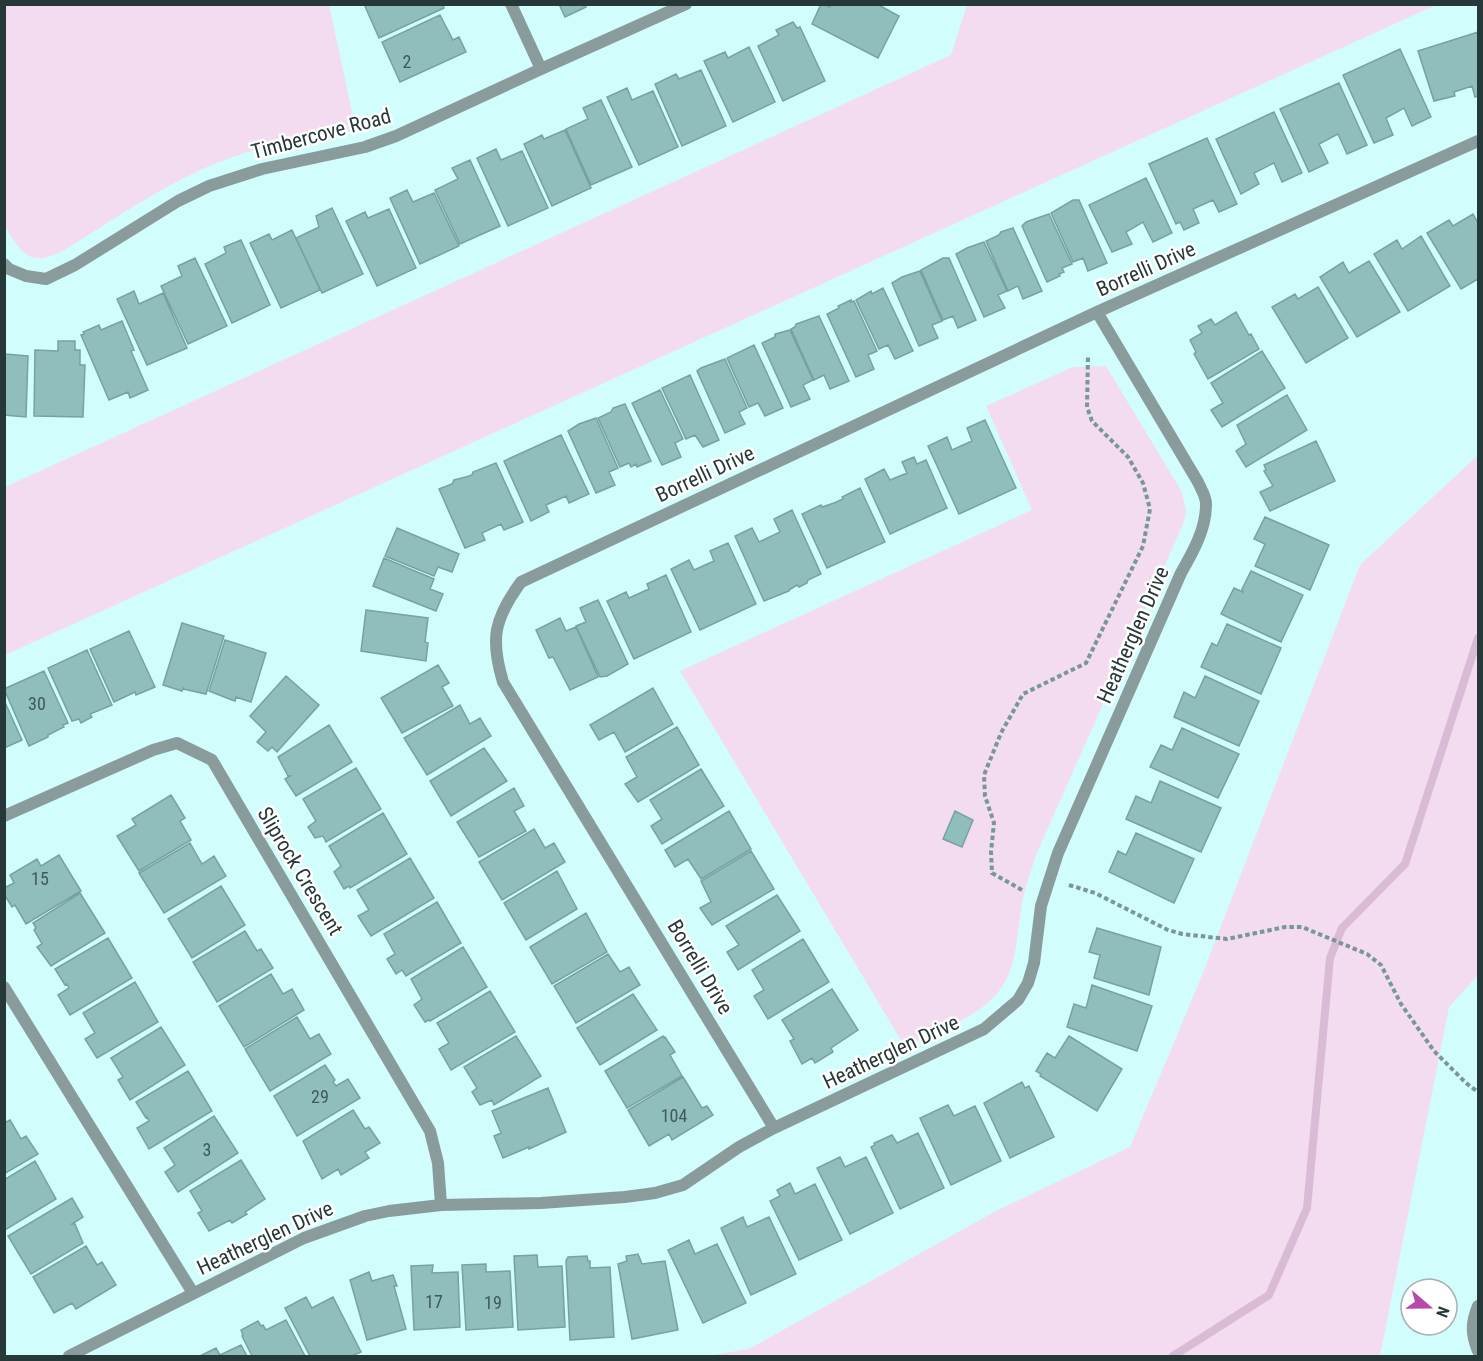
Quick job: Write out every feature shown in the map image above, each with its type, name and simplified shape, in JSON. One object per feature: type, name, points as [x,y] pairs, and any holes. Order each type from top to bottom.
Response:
[{"type":"street","points":[[511,4],[541,69]]},
{"type":"street","name":"Timbercove Road","points":[[4,264],[9,269],[26,276],[46,279],[75,265],[178,201],[209,186],[262,169],[365,147],[386,140],[686,4]]},
{"type":"street","name":"Borrelli Drive","points":[[774,1128],[503,682],[495,657],[496,630],[505,604],[521,582],[1097,312],[1479,141]]},
{"type":"street","name":"Heatherglen Drive","points":[[69,1356],[304,1238],[341,1223],[389,1211],[441,1205],[541,1203],[625,1197],[655,1193],[683,1185],[739,1147],[774,1128],[984,1029],[1018,1000],[1028,983],[1034,963],[1041,906],[1058,853],[1181,573],[1196,545],[1207,503],[1198,482],[1097,312]]},
{"type":"street","name":"Sliprock Crescent","points":[[4,816],[153,750],[177,743],[212,760],[430,1131],[438,1163],[441,1205]]},
{"type":"street","points":[[4,987],[193,1293]]},
{"type":"street","points":[[1479,1306],[1472,1322],[1473,1338],[1479,1351]]},
{"type":"path","points":[[1022,890],[992,873],[991,852],[994,823],[985,796],[984,775],[1023,694],[1086,663],[1143,546],[1150,508],[1143,483],[1128,458],[1092,421],[1087,407],[1088,356]]},
{"type":"path","points":[[1069,885],[1095,893],[1168,930],[1182,934],[1227,939],[1286,927],[1302,927],[1367,954],[1381,965],[1401,1004],[1424,1039],[1450,1067],[1479,1092]]},
{"type":"shaded area","points":[[4,5],[329,5],[356,130],[261,148],[230,158],[165,188],[61,252],[33,258],[21,250],[5,227]]},
{"type":"shaded area","points":[[967,5],[1436,5],[5,655],[5,487],[951,55]]},
{"type":"shaded area","points":[[1106,366],[1182,492],[1186,511],[1184,522],[1036,855],[1023,897],[1013,960],[1003,985],[995,996],[974,1013],[905,1047],[680,671],[1032,510],[986,406],[1073,367]]},
{"type":"shaded area","points":[[1478,455],[1478,975],[1449,1007],[1380,1356],[707,1356],[749,1349],[996,1211],[1130,1147],[1201,978],[1360,565]]},
{"type":"building","points":[[364,4],[443,4],[444,8],[379,38]]},
{"type":"building","points":[[559,4],[585,4],[586,7],[565,17]]},
{"type":"building","points":[[821,4],[830,7],[830,4],[877,4],[899,16],[878,58],[812,24]]},
{"type":"building","points":[[440,15],[453,40],[459,37],[466,52],[400,82],[382,42]]},
{"type":"building","points":[[793,22],[797,28],[800,27],[825,81],[783,101],[758,46],[779,35],[776,30]]},
{"type":"building","points":[[1478,32],[1478,96],[1475,97],[1472,86],[1454,92],[1455,96],[1434,101],[1418,51]]},
{"type":"building","points":[[749,47],[775,102],[733,122],[704,61],[725,52],[728,58]]},
{"type":"building","points":[[1400,49],[1431,117],[1412,126],[1404,108],[1386,118],[1393,135],[1374,143],[1343,75]]},
{"type":"building","points":[[701,70],[726,126],[682,146],[655,84],[676,74],[679,79]]},
{"type":"building","points":[[1339,83],[1367,145],[1347,154],[1338,134],[1319,144],[1328,163],[1309,172],[1280,109]]},
{"type":"building","points":[[627,88],[632,100],[653,91],[678,147],[639,165],[607,97]]},
{"type":"building","points":[[601,100],[632,167],[591,185],[566,129],[588,119],[583,108]]},
{"type":"building","points":[[1274,112],[1302,173],[1282,182],[1274,163],[1254,173],[1259,184],[1241,194],[1216,139]]},
{"type":"building","points":[[565,130],[591,188],[552,206],[524,144],[542,135],[544,139]]},
{"type":"building","points":[[1207,138],[1237,204],[1219,212],[1213,200],[1193,209],[1199,223],[1184,230],[1180,222],[1176,224],[1149,164]]},
{"type":"building","points":[[496,149],[501,160],[522,151],[548,208],[508,226],[477,158]]},
{"type":"building","points":[[470,160],[500,226],[460,244],[435,190],[458,179],[452,168]]},
{"type":"building","points":[[1146,178],[1172,233],[1153,242],[1143,222],[1126,232],[1132,244],[1112,252],[1089,205]]},
{"type":"building","points":[[407,190],[413,202],[434,193],[459,246],[420,264],[390,198]]},
{"type":"building","points":[[1073,200],[1079,200],[1107,263],[1088,271],[1083,258],[1073,262],[1051,213]]},
{"type":"building","points":[[332,208],[363,274],[322,293],[296,238],[319,227],[316,216]]},
{"type":"building","points":[[389,209],[416,268],[377,286],[346,221],[365,212],[368,218]]},
{"type":"building","points":[[1049,214],[1072,264],[1062,268],[1064,272],[1059,274],[1060,276],[1047,282],[1022,226],[1026,222]]},
{"type":"building","points":[[1473,214],[1478,223],[1478,279],[1461,289],[1427,233],[1449,220],[1453,226]]},
{"type":"building","points":[[1013,228],[1042,291],[1023,299],[1018,286],[1008,291],[986,241]]},
{"type":"building","points":[[292,230],[320,290],[281,308],[250,243],[269,234],[272,240]]},
{"type":"building","points":[[1421,236],[1450,286],[1408,311],[1374,254],[1397,240],[1402,249]]},
{"type":"building","points":[[241,240],[270,305],[232,323],[205,264],[226,253],[224,247]]},
{"type":"building","points":[[984,242],[1007,291],[998,295],[1005,308],[984,317],[956,254]]},
{"type":"building","points":[[195,258],[227,326],[188,344],[161,286],[182,276],[178,266]]},
{"type":"building","points":[[943,258],[949,258],[976,320],[958,328],[953,316],[943,320],[921,270]]},
{"type":"building","points":[[1369,261],[1400,312],[1357,337],[1320,277],[1343,262],[1349,273]]},
{"type":"building","points":[[920,271],[942,321],[932,325],[938,338],[919,346],[892,283]]},
{"type":"building","points":[[1318,287],[1348,338],[1306,363],[1272,307],[1295,294],[1298,299]]},
{"type":"building","points":[[883,288],[913,351],[895,359],[888,345],[879,349],[856,300],[871,291],[872,294]]},
{"type":"building","points":[[134,291],[139,304],[163,293],[187,348],[147,365],[117,299]]},
{"type":"building","points":[[851,300],[851,302],[854,301],[877,351],[868,355],[874,369],[856,377],[827,314]]},
{"type":"building","points":[[1236,312],[1259,349],[1208,379],[1194,354],[1196,352],[1190,340],[1202,333],[1198,326],[1211,319],[1215,325]]},
{"type":"building","points":[[819,316],[849,381],[830,389],[824,375],[814,380],[791,329],[796,324]]},
{"type":"building","points":[[122,321],[134,350],[131,351],[148,390],[130,398],[128,392],[109,400],[81,335],[99,325],[101,330]]},
{"type":"building","points":[[790,330],[813,380],[803,385],[810,399],[791,407],[762,343],[775,337],[775,334]]},
{"type":"building","points":[[58,341],[75,341],[75,350],[80,350],[80,365],[85,365],[83,417],[34,416],[35,350],[58,351]]},
{"type":"building","points":[[4,345],[5,354],[28,356],[26,417],[4,415]]},
{"type":"building","points":[[754,345],[783,408],[765,416],[758,403],[749,407],[727,358]]},
{"type":"building","points":[[1262,351],[1285,388],[1222,427],[1211,410],[1223,403],[1211,383]]},
{"type":"building","points":[[725,359],[747,408],[739,412],[745,424],[725,433],[697,371]]},
{"type":"building","points":[[690,375],[719,440],[703,447],[695,435],[686,439],[662,388]]},
{"type":"building","points":[[660,390],[683,439],[675,443],[681,457],[662,465],[632,403]]},
{"type":"building","points":[[1287,395],[1307,430],[1246,467],[1236,451],[1246,444],[1237,425]]},
{"type":"building","points":[[625,404],[651,461],[637,467],[636,464],[631,467],[629,463],[620,467],[598,418],[611,412],[613,408]]},
{"type":"building","points":[[596,418],[618,468],[609,472],[615,485],[596,493],[568,431]]},
{"type":"building","points":[[985,420],[1016,488],[959,514],[928,446],[947,437],[952,450],[972,441],[967,428]]},
{"type":"building","points":[[561,435],[589,494],[569,503],[566,496],[546,505],[549,512],[531,521],[504,461]]},
{"type":"building","points":[[1316,441],[1335,481],[1270,511],[1260,492],[1273,486],[1264,471],[1266,470],[1264,465]]},
{"type":"building","points":[[914,457],[917,464],[926,460],[947,508],[890,534],[865,479],[884,469],[890,480],[907,473],[902,462]]},
{"type":"building","points":[[496,463],[523,522],[504,530],[501,524],[482,533],[485,540],[465,548],[439,489],[452,484],[454,480],[472,475],[473,472]]},
{"type":"building","points":[[860,488],[885,542],[827,568],[802,514],[821,505],[822,507],[843,499],[842,497]]},
{"type":"building","points":[[792,510],[821,574],[799,587],[797,585],[789,591],[764,601],[735,536],[752,528],[759,542],[780,532],[774,519]]},
{"type":"building","points":[[1265,517],[1329,545],[1310,590],[1255,566],[1265,544],[1254,539]]},
{"type":"building","points":[[397,528],[459,554],[452,572],[438,567],[434,576],[385,556]]},
{"type":"building","points":[[728,543],[756,604],[700,630],[671,569],[689,560],[694,570],[714,561],[710,551]]},
{"type":"building","points":[[384,558],[434,579],[430,589],[443,594],[436,611],[373,586]]},
{"type":"building","points":[[1251,571],[1303,595],[1281,642],[1221,614],[1234,588],[1243,592],[1242,589]]},
{"type":"building","points":[[666,575],[691,632],[634,659],[607,601],[626,592],[629,598],[649,589],[647,584]]},
{"type":"building","points":[[598,600],[628,664],[607,676],[600,677],[576,626],[586,622],[580,608]]},
{"type":"building","points":[[366,610],[428,618],[425,642],[428,643],[426,661],[361,651]]},
{"type":"building","points":[[560,618],[566,631],[576,627],[598,677],[570,690],[553,657],[549,658],[536,630]]},
{"type":"building","points":[[182,623],[224,636],[206,694],[183,689],[182,691],[163,685]]},
{"type":"building","points":[[1227,624],[1281,648],[1261,694],[1201,667],[1212,643],[1217,646]]},
{"type":"building","points":[[129,631],[155,687],[136,695],[135,692],[114,702],[90,649]]},
{"type":"building","points":[[225,640],[266,653],[251,702],[236,697],[235,701],[209,691]]},
{"type":"building","points":[[87,650],[112,705],[90,714],[92,717],[81,723],[79,719],[72,721],[48,668]]},
{"type":"building","points":[[438,665],[449,683],[442,687],[453,706],[402,733],[381,698]]},
{"type":"building","points":[[44,671],[68,723],[48,737],[29,746],[4,689]]},
{"type":"building","points":[[286,676],[319,705],[277,752],[272,747],[268,751],[257,742],[266,732],[250,716]]},
{"type":"building","points":[[1205,676],[1259,701],[1239,746],[1174,717],[1184,692],[1195,698]]},
{"type":"building","points":[[653,688],[673,724],[625,752],[614,732],[599,740],[590,725]]},
{"type":"building","points":[[4,700],[22,740],[4,748]]},
{"type":"building","points":[[460,705],[470,724],[480,718],[491,736],[427,775],[404,738]]},
{"type":"building","points":[[329,725],[352,762],[296,796],[285,779],[290,776],[278,757]]},
{"type":"building","points":[[677,727],[699,765],[638,802],[625,784],[637,777],[626,757]]},
{"type":"building","points":[[1182,728],[1239,754],[1218,798],[1150,767],[1161,745],[1172,750]]},
{"type":"building","points":[[484,748],[507,781],[451,816],[430,781]]},
{"type":"building","points":[[356,768],[381,809],[326,842],[323,836],[315,838],[308,827],[316,821],[303,799]]},
{"type":"building","points":[[701,769],[724,806],[662,844],[651,826],[662,819],[650,800]]},
{"type":"building","points":[[1160,781],[1221,808],[1201,852],[1126,819],[1136,796],[1151,803]]},
{"type":"building","points":[[514,788],[524,806],[514,811],[526,831],[479,857],[457,822]]},
{"type":"building","points":[[171,795],[185,818],[180,821],[191,840],[139,871],[117,836],[136,825],[132,819]]},
{"type":"building","points":[[729,811],[751,849],[701,879],[688,859],[675,867],[665,850]]},
{"type":"building","points":[[955,811],[973,820],[962,847],[943,839]]},
{"type":"building","points":[[383,813],[407,854],[350,888],[349,886],[344,889],[334,872],[341,866],[329,846]]},
{"type":"building","points":[[534,829],[545,848],[554,843],[565,862],[502,900],[479,862]]},
{"type":"building","points":[[1136,833],[1194,859],[1174,903],[1109,872],[1118,851],[1126,855]]},
{"type":"building","points":[[190,843],[202,864],[214,856],[226,876],[164,913],[139,873]]},
{"type":"building","points":[[751,851],[774,889],[712,925],[700,908],[711,902],[701,881]]},
{"type":"building","points":[[59,855],[81,891],[26,924],[15,905],[12,907],[4,894],[4,888],[14,883],[10,875],[37,859],[41,866]]},
{"type":"building","points":[[410,858],[434,898],[371,936],[358,916],[369,910],[357,890]]},
{"type":"building","points":[[557,871],[577,909],[526,940],[504,903]]},
{"type":"building","points":[[221,886],[245,925],[192,958],[168,919]]},
{"type":"building","points":[[80,893],[105,933],[51,966],[37,947],[42,944],[34,930],[36,928],[33,923]]},
{"type":"building","points":[[777,895],[800,931],[738,970],[727,952],[739,945],[726,926]]},
{"type":"building","points":[[437,902],[461,943],[406,976],[402,970],[396,974],[387,959],[395,954],[384,934]]},
{"type":"building","points":[[586,913],[607,952],[552,984],[530,947]]},
{"type":"building","points":[[1097,928],[1161,947],[1149,995],[1094,978],[1100,955],[1089,952]]},
{"type":"building","points":[[245,931],[257,951],[261,949],[273,968],[217,1002],[193,962]]},
{"type":"building","points":[[108,938],[132,978],[70,1015],[58,995],[69,988],[55,969]]},
{"type":"building","points":[[803,939],[829,982],[768,1019],[754,996],[764,990],[752,970]]},
{"type":"building","points":[[463,947],[487,987],[425,1022],[414,1005],[422,999],[411,979]]},
{"type":"building","points":[[608,954],[620,972],[629,967],[640,985],[576,1023],[554,986]]},
{"type":"building","points":[[271,974],[283,994],[292,989],[304,1010],[244,1047],[219,1006]]},
{"type":"building","points":[[135,982],[158,1022],[97,1058],[85,1039],[95,1033],[83,1013]]},
{"type":"building","points":[[1092,985],[1152,1006],[1137,1051],[1067,1027],[1074,1004],[1086,1008]]},
{"type":"building","points":[[832,989],[858,1030],[831,1048],[833,1052],[815,1063],[812,1058],[802,1064],[790,1041],[794,1039],[782,1020]]},
{"type":"building","points":[[490,991],[515,1032],[451,1070],[439,1049],[449,1043],[437,1023]]},
{"type":"building","points":[[633,994],[657,1030],[600,1065],[577,1028]]},
{"type":"building","points":[[297,1017],[310,1039],[319,1034],[331,1054],[270,1091],[245,1049]]},
{"type":"building","points":[[161,1027],[185,1065],[130,1100],[118,1080],[123,1077],[111,1058]]},
{"type":"building","points":[[516,1036],[541,1076],[494,1105],[492,1100],[480,1105],[472,1092],[477,1088],[464,1067]]},
{"type":"building","points":[[663,1036],[675,1052],[670,1055],[682,1076],[627,1108],[605,1071]]},
{"type":"building","points":[[1069,1036],[1122,1069],[1097,1111],[1040,1076],[1041,1074],[1036,1071],[1047,1053],[1055,1058]]},
{"type":"building","points":[[325,1065],[335,1080],[333,1082],[336,1086],[348,1079],[360,1098],[297,1136],[274,1096]]},
{"type":"building","points":[[188,1071],[212,1111],[149,1149],[137,1128],[149,1121],[136,1102]]},
{"type":"building","points":[[683,1077],[702,1108],[707,1106],[713,1115],[672,1140],[669,1134],[649,1146],[628,1110]]},
{"type":"building","points":[[1022,1082],[1025,1088],[1029,1086],[1054,1137],[1010,1158],[984,1103]]},
{"type":"building","points":[[548,1088],[566,1132],[503,1158],[494,1136],[501,1133],[492,1111]]},
{"type":"building","points":[[948,1105],[954,1116],[975,1106],[1001,1161],[951,1185],[920,1118]]},
{"type":"building","points":[[353,1110],[365,1129],[369,1127],[380,1143],[365,1152],[369,1158],[341,1175],[338,1169],[322,1179],[303,1141]]},
{"type":"building","points":[[214,1116],[238,1153],[178,1192],[165,1172],[175,1165],[164,1148]]},
{"type":"building","points":[[10,1120],[21,1139],[26,1136],[38,1154],[4,1174],[4,1123]]},
{"type":"building","points":[[918,1133],[944,1188],[900,1209],[871,1147],[875,1145],[874,1143],[892,1135],[897,1143]]},
{"type":"building","points":[[840,1157],[845,1167],[866,1157],[893,1213],[850,1234],[817,1168]]},
{"type":"building","points":[[241,1160],[265,1199],[232,1223],[230,1220],[209,1231],[198,1213],[202,1211],[190,1191]]},
{"type":"building","points":[[35,1161],[56,1199],[5,1230],[4,1180]]},
{"type":"building","points":[[790,1183],[795,1194],[815,1184],[842,1240],[799,1260],[770,1201],[780,1196],[777,1190]]},
{"type":"building","points":[[72,1198],[83,1217],[72,1224],[75,1224],[83,1243],[31,1274],[8,1236]]},
{"type":"building","points":[[743,1217],[747,1227],[769,1217],[796,1274],[751,1295],[721,1228]]},
{"type":"building","points":[[689,1240],[695,1254],[717,1244],[746,1303],[703,1323],[668,1250]]},
{"type":"building","points":[[86,1246],[97,1265],[102,1262],[116,1285],[76,1309],[72,1303],[54,1313],[33,1277]]},
{"type":"building","points":[[638,1254],[642,1264],[665,1261],[678,1330],[632,1339],[618,1264],[627,1261],[626,1256]]},
{"type":"building","points":[[537,1255],[538,1267],[562,1266],[565,1327],[518,1330],[514,1256]]},
{"type":"building","points":[[587,1256],[590,1268],[610,1267],[614,1337],[570,1340],[566,1261],[568,1257]]},
{"type":"building","points":[[486,1264],[486,1272],[510,1271],[513,1327],[466,1330],[462,1265]]},
{"type":"building","points":[[433,1265],[432,1273],[458,1272],[460,1327],[414,1330],[411,1266]]},
{"type":"building","points":[[369,1272],[372,1281],[393,1275],[406,1329],[367,1340],[350,1280]]},
{"type":"building","points":[[306,1297],[312,1308],[333,1297],[361,1352],[352,1356],[310,1356],[285,1308]]},
{"type":"building","points":[[286,1320],[305,1356],[252,1356],[241,1330],[258,1321],[266,1330]]},
{"type":"building","points":[[241,1345],[247,1356],[200,1356],[216,1348],[220,1355]]},
{"type":"waterway","points":[[1173,1356],[1269,1295],[1307,1208],[1330,958],[1342,928],[1405,864],[1478,638]]}]
